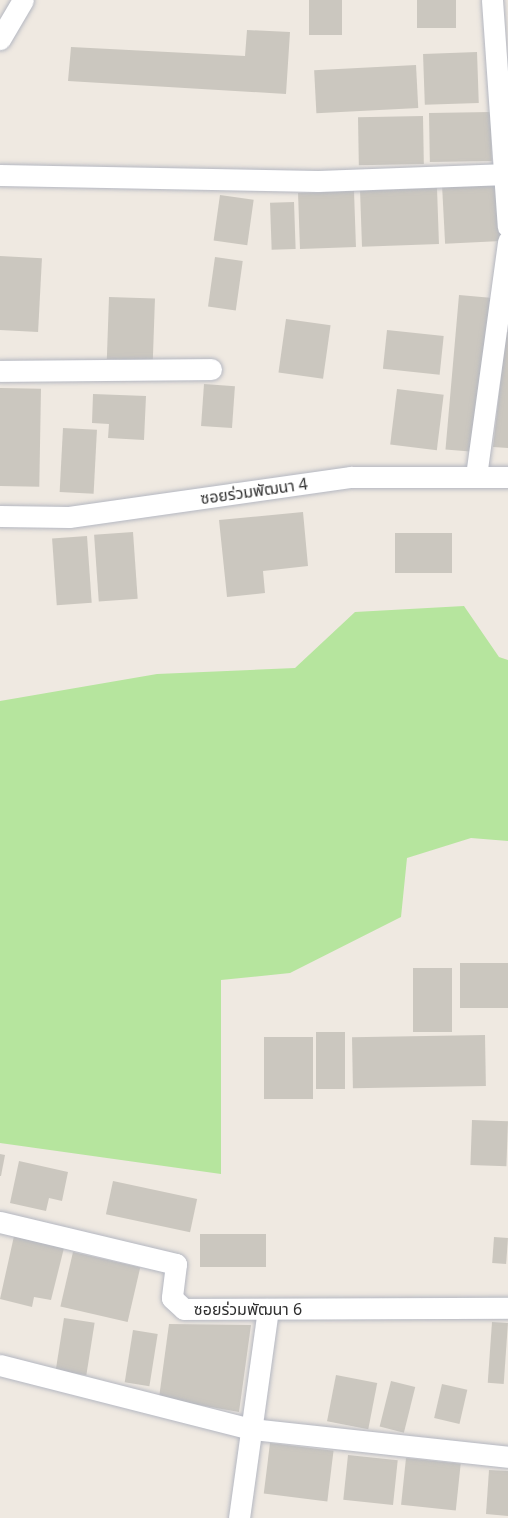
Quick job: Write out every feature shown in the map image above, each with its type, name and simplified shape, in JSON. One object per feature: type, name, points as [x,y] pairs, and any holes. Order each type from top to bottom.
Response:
[{"type":"street","points":[[0,39],[23,0]]},
{"type":"street","points":[[492,0],[508,226]]},
{"type":"street","points":[[0,175],[318,181],[505,174]]},
{"type":"street","points":[[476,476],[508,241]]},
{"type":"street","points":[[0,370],[211,369]]},
{"type":"street","name":"ซอยร่วมพัฒนา 4","points":[[0,516],[69,517],[351,477],[508,477]]},
{"type":"street","name":"ซอยร่วมพัฒนา 6","points":[[0,1222],[176,1264],[172,1298],[184,1309],[508,1308]]},
{"type":"street","points":[[239,1518],[268,1309]]},
{"type":"street","points":[[0,1365],[252,1429],[508,1457]]},
{"type":"green space","points":[[464,606],[499,657],[508,660],[508,841],[471,838],[407,858],[401,917],[290,973],[221,980],[221,1174],[0,1143],[0,701],[157,674],[295,668],[355,612]]},
{"type":"building","points":[[309,0],[342,0],[342,35],[309,35]]},
{"type":"building","points":[[417,0],[456,0],[456,28],[417,28]]},
{"type":"building","points":[[247,30],[290,32],[286,94],[68,81],[71,47],[245,56]]},
{"type":"building","points":[[477,52],[479,103],[425,105],[423,54]]},
{"type":"building","points":[[416,65],[418,108],[316,113],[314,70]]},
{"type":"building","points":[[491,112],[492,161],[430,162],[429,113]]},
{"type":"building","points":[[423,116],[424,164],[359,165],[358,117]]},
{"type":"building","points":[[498,183],[501,241],[445,244],[442,186]]},
{"type":"building","points":[[437,188],[439,244],[362,247],[360,191]]},
{"type":"building","points":[[354,191],[356,247],[300,249],[298,193]]},
{"type":"building","points":[[220,195],[254,200],[247,245],[214,241]]},
{"type":"building","points":[[294,202],[296,249],[272,250],[270,203]]},
{"type":"building","points":[[0,256],[42,258],[38,332],[0,330]]},
{"type":"building","points":[[215,257],[243,261],[236,310],[208,307]]},
{"type":"building","points":[[459,295],[493,298],[479,452],[445,449]]},
{"type":"building","points":[[109,297],[155,299],[153,361],[107,359]]},
{"type":"building","points":[[286,319],[331,325],[323,379],[278,372]]},
{"type":"building","points":[[387,330],[444,336],[440,375],[383,369]]},
{"type":"building","points":[[506,332],[508,332],[508,448],[493,447]]},
{"type":"building","points":[[204,384],[235,386],[232,428],[201,426]]},
{"type":"building","points":[[0,388],[41,389],[39,487],[0,486]]},
{"type":"building","points":[[397,389],[444,395],[437,450],[390,445]]},
{"type":"building","points":[[93,394],[146,396],[144,440],[108,438],[109,424],[92,423]]},
{"type":"building","points":[[63,428],[97,430],[94,494],[60,492]]},
{"type":"building","points":[[303,512],[308,566],[263,571],[265,593],[227,597],[219,520]]},
{"type":"building","points":[[133,532],[138,599],[99,602],[94,535]]},
{"type":"building","points":[[395,533],[452,533],[452,573],[395,573]]},
{"type":"building","points":[[87,536],[92,603],[57,605],[52,538]]},
{"type":"building","points":[[460,963],[508,963],[508,1008],[460,1008]]},
{"type":"building","points":[[413,968],[452,968],[452,1032],[413,1032]]},
{"type":"building","points":[[316,1032],[345,1032],[345,1089],[316,1089]]},
{"type":"building","points":[[485,1035],[486,1086],[353,1088],[352,1037]]},
{"type":"building","points":[[264,1037],[313,1037],[313,1099],[264,1099]]},
{"type":"building","points":[[472,1120],[508,1121],[506,1166],[470,1165]]},
{"type":"building","points":[[0,1154],[5,1155],[1,1176],[0,1176]]},
{"type":"building","points":[[19,1161],[68,1172],[62,1201],[49,1198],[46,1211],[10,1203]]},
{"type":"building","points":[[113,1181],[197,1199],[190,1232],[106,1214]]},
{"type":"building","points":[[200,1234],[266,1234],[266,1267],[200,1267]]},
{"type":"building","points":[[14,1236],[64,1248],[51,1300],[34,1297],[32,1307],[0,1299]]},
{"type":"building","points":[[494,1237],[508,1238],[506,1264],[492,1263]]},
{"type":"building","points":[[73,1252],[140,1268],[128,1322],[60,1307]]},
{"type":"building","points":[[64,1318],[95,1323],[86,1375],[56,1370]]},
{"type":"building","points":[[492,1322],[508,1323],[504,1384],[488,1383]]},
{"type":"building","points":[[169,1324],[251,1325],[239,1412],[159,1398]]},
{"type":"building","points":[[133,1330],[158,1334],[149,1386],[125,1382]]},
{"type":"building","points":[[336,1375],[377,1383],[368,1429],[327,1421]]},
{"type":"building","points":[[391,1381],[415,1387],[404,1433],[380,1427]]},
{"type":"building","points":[[442,1384],[467,1390],[459,1424],[434,1418]]},
{"type":"building","points":[[270,1443],[334,1451],[327,1501],[264,1494]]},
{"type":"building","points":[[348,1455],[398,1460],[393,1505],[343,1500]]},
{"type":"building","points":[[406,1458],[461,1464],[456,1510],[401,1505]]},
{"type":"building","points":[[489,1470],[508,1471],[508,1516],[486,1514]]}]
